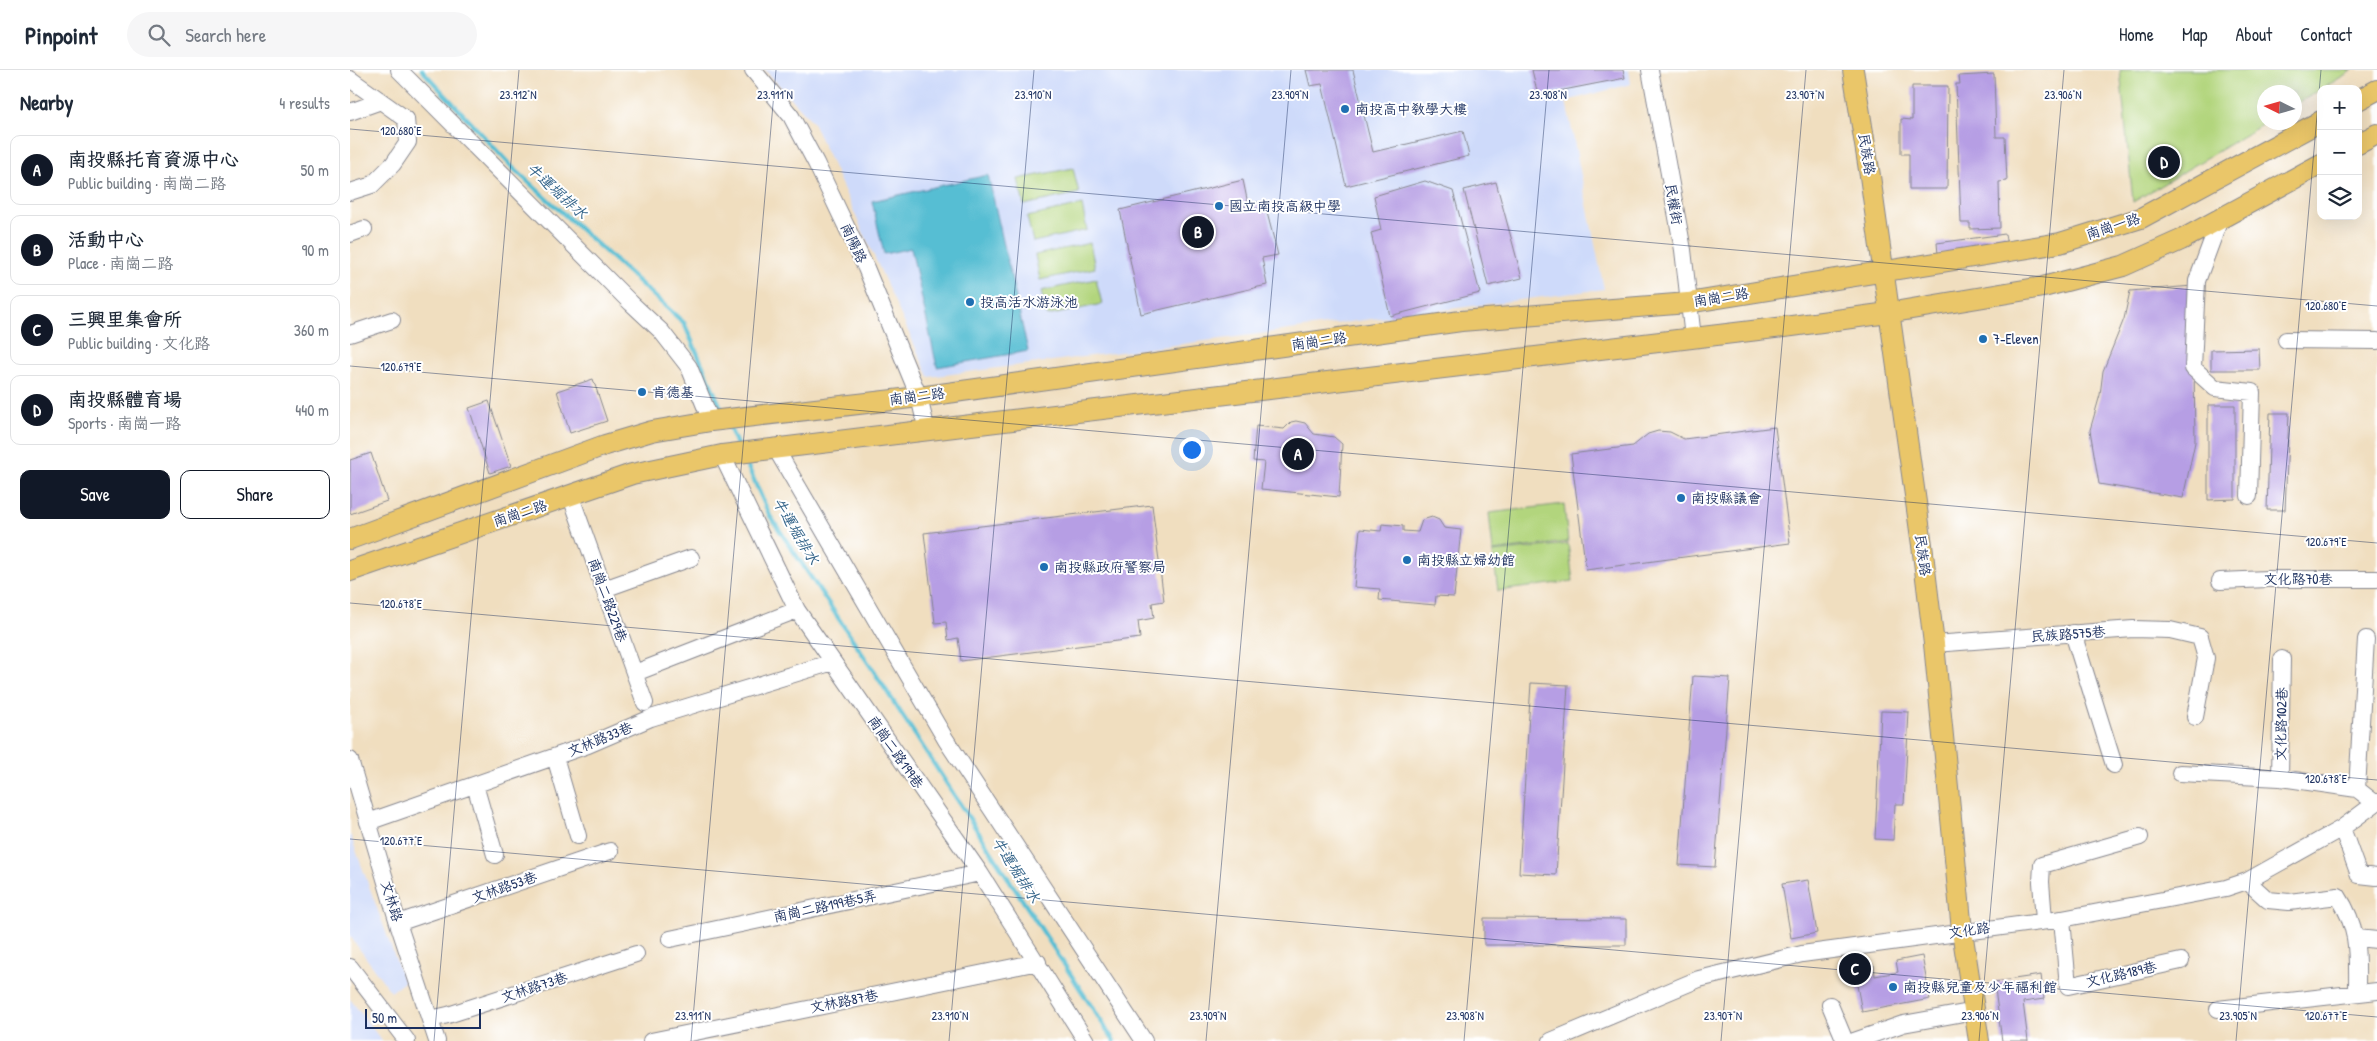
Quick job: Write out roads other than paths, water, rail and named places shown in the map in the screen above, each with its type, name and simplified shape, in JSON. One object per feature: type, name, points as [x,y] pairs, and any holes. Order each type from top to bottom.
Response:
[{"type":"main road","name":"民族路","points":[[1853,70],[1884,272],[1934,644],[1962,931],[1979,1041]]},
{"type":"main road","points":[[2362,98],[2377,90]]},
{"type":"main road","name":"南崗一路","points":[[1884,272],[2060,243],[2141,218],[2317,123]]},
{"type":"main road","points":[[2362,142],[2377,134]]},
{"type":"main road","points":[[776,449],[1442,367],[1540,358],[1888,313],[2043,287],[2123,266],[2181,240],[2317,166]]},
{"type":"main road","name":"南崗二路","points":[[711,421],[919,397],[1461,321],[1688,302],[1884,272]]},
{"type":"main road","points":[[350,539],[605,445],[652,431],[711,421]]},
{"type":"main road","name":"南崗二路","points":[[350,571],[572,497],[632,474],[722,455],[776,449]]},
{"type":"street","points":[[399,70],[661,331],[689,367],[711,421]]},
{"type":"street","name":"南陽路","points":[[752,70],[791,116],[816,163],[866,268],[919,397],[927,431]]},
{"type":"street","name":"民權街","points":[[1650,70],[1683,250],[1693,338]]},
{"type":"street","points":[[350,79],[406,119],[408,142],[393,164],[372,185],[350,192]]},
{"type":"street","points":[[350,112],[381,101]]},
{"type":"street","points":[[2220,219],[2197,281],[2193,368],[2215,388],[2252,392],[2249,496]]},
{"type":"street","points":[[350,334],[392,320]]},
{"type":"street","points":[[2286,340],[2377,341]]},
{"type":"street","points":[[776,449],[946,740],[1144,1041]]},
{"type":"street","name":"南崗二路199巷","points":[[722,455],[797,610],[980,873],[1038,962],[1086,1041]]},
{"type":"street","name":"南崗二路229巷","points":[[572,497],[645,703]]},
{"type":"street","points":[[604,589],[691,558]]},
{"type":"street","name":"文化路70巷","points":[[2220,582],[2268,579],[2377,579]]},
{"type":"street","points":[[635,673],[797,610]]},
{"type":"street","name":"民族路575巷","points":[[1934,644],[2073,633],[2170,630],[2200,637],[2206,658],[2195,717]]},
{"type":"street","points":[[2073,633],[2114,765]]},
{"type":"street","points":[[2357,789],[2366,639]]},
{"type":"street","name":"文化路102巷","points":[[2282,659],[2280,778],[2357,789],[2376,803]]},
{"type":"street","name":"文林路33巷","points":[[368,822],[555,757],[651,718],[833,662]]},
{"type":"street","points":[[555,757],[578,836]]},
{"type":"street","name":"文林路","points":[[350,760],[398,923],[437,1041]]},
{"type":"street","points":[[2180,774],[2280,778]]},
{"type":"street","points":[[476,785],[495,855]]},
{"type":"street","name":"文化路","points":[[1551,1041],[1578,1036],[1699,979],[1802,954],[2062,919],[2202,894],[2247,881],[2342,828],[2376,803]]},
{"type":"street","points":[[2342,828],[2359,875],[2377,876]]},
{"type":"street","points":[[2044,920],[2041,882],[2042,865],[2140,837]]},
{"type":"street","name":"文林路53巷","points":[[398,923],[610,851]]},
{"type":"street","name":"南崗二路199巷5弄","points":[[670,939],[980,873]]},
{"type":"street","points":[[2247,881],[2268,900],[2289,902],[2338,896],[2348,912],[2357,938],[2357,993]]},
{"type":"street","name":"文化路189巷","points":[[2062,919],[2068,986],[2181,961]]},
{"type":"street","points":[[2357,938],[2377,940]]},
{"type":"street","name":"文林路73巷","points":[[430,1019],[448,1015],[636,954]]},
{"type":"street","name":"文林路87巷","points":[[651,1041],[1038,962]]},
{"type":"street","points":[[350,967],[407,1041]]},
{"type":"street","points":[[2218,1009],[2377,991]]},
{"type":"street","points":[[1830,1005],[1846,1041]]},
{"type":"street","points":[[1854,1041],[1904,1024],[1975,1011]]},
{"type":"water","name":"投高活水游泳池","points":[[988,175],[1028,351],[937,367],[911,248],[884,254],[872,201]]},
{"type":"waterway","name":"牛運堀排水","points":[[422,70],[513,168],[684,323],[724,415]]},
{"type":"waterway","name":"牛運堀排水","points":[[728,424],[738,447]]},
{"type":"waterway","name":"牛運堀排水","points":[[744,458],[770,516],[871,667],[1114,1041]]},
{"type":"place","name":"南投高中教學大樓","points":[[1345,109]]},
{"type":"place","name":"南投縣體育場","points":[[2164,162]]},
{"type":"place","name":"國立南投高級中學","points":[[1219,206]]},
{"type":"place","name":"活動中心","points":[[1198,232]]},
{"type":"place","name":"投高活水游泳池","points":[[970,302]]},
{"type":"place","name":"7-Eleven","points":[[1983,339]]},
{"type":"place","name":"肯德基","points":[[642,392]]},
{"type":"place","name":"南投縣托育資源中心","points":[[1298,454]]},
{"type":"place","name":"南投縣議會","points":[[1681,498]]},
{"type":"place","name":"南投縣立婦幼館","points":[[1407,560]]},
{"type":"place","name":"南投縣政府警察局","points":[[1044,567]]},
{"type":"place","name":"三興里集會所","points":[[1855,969]]},
{"type":"place","name":"南投縣兒童及少年福利館","points":[[1893,987]]}]
